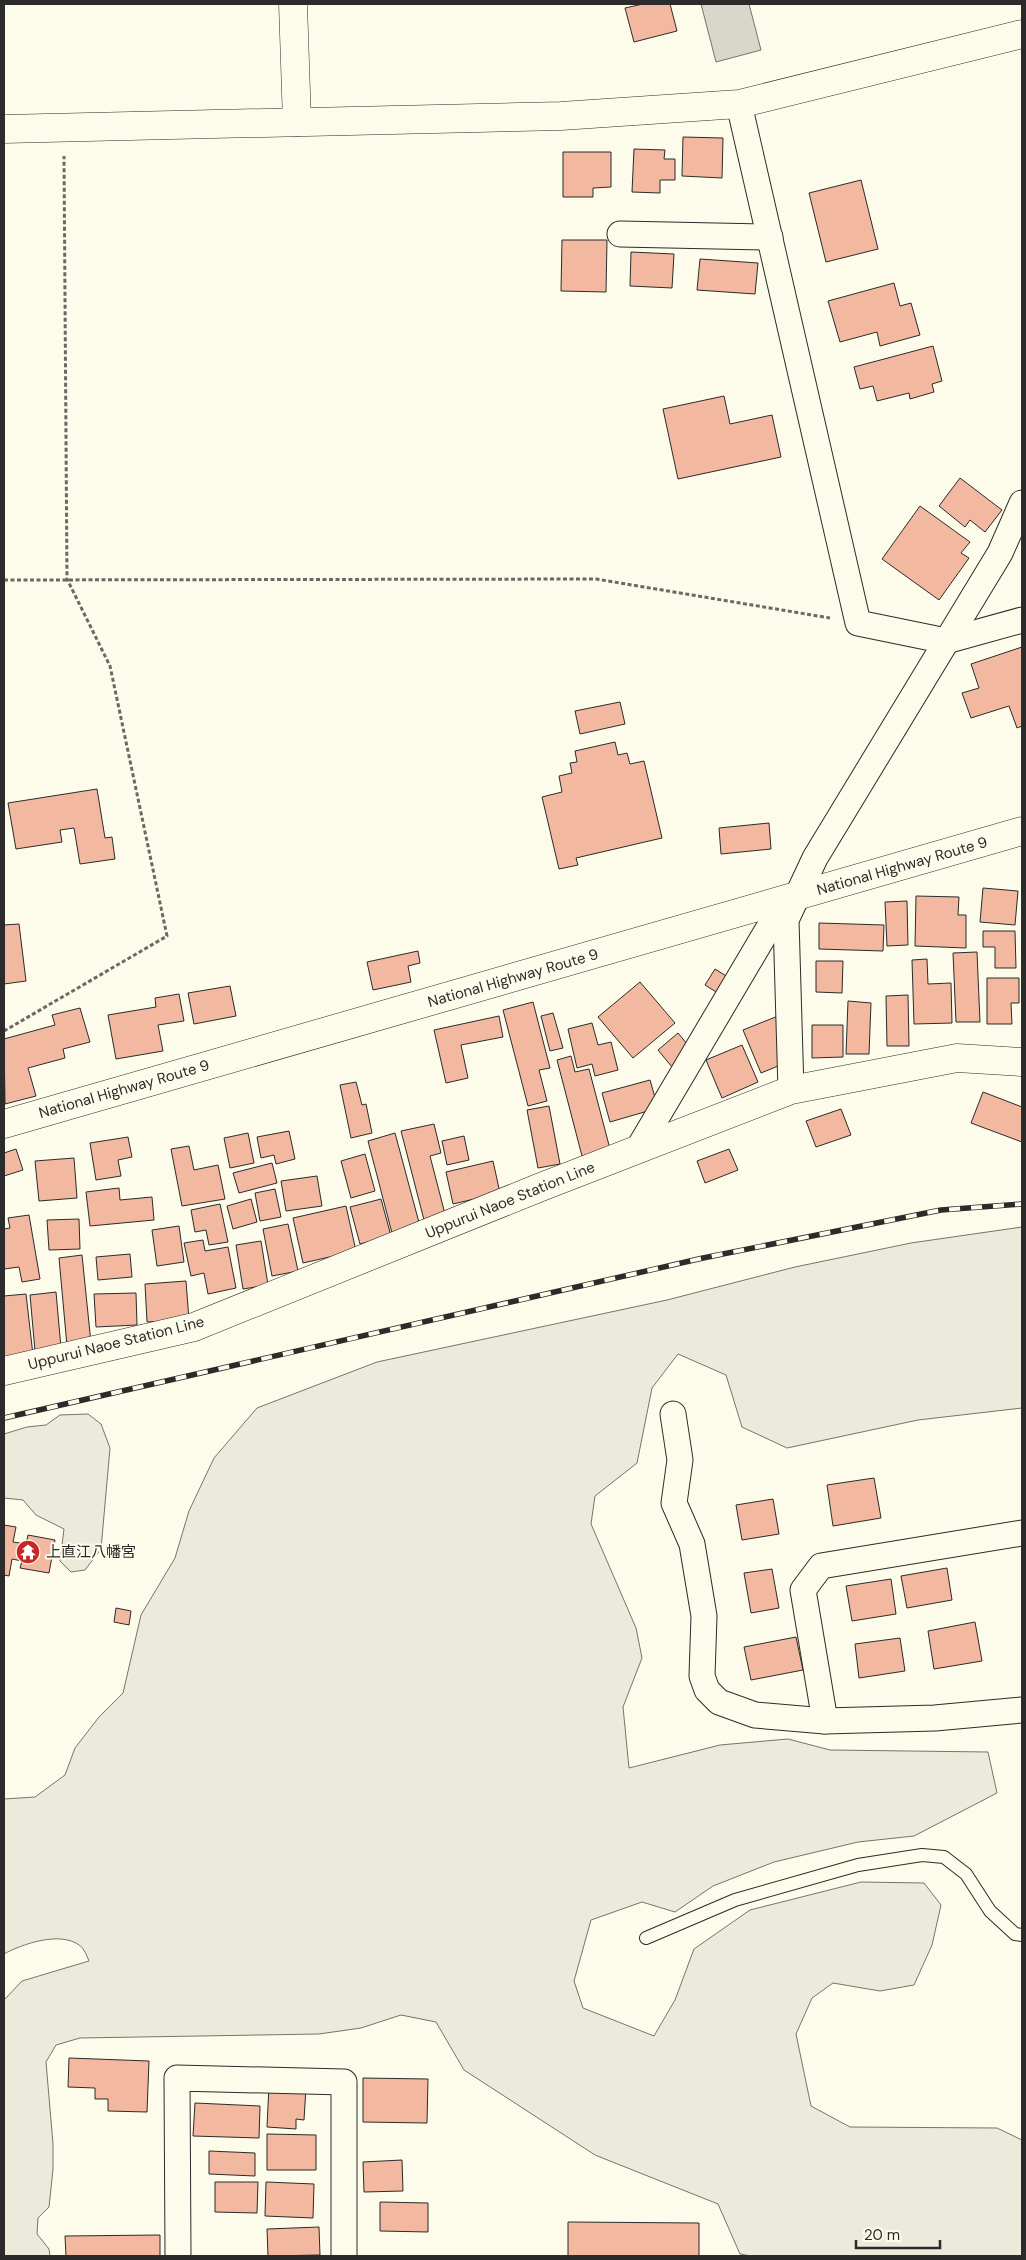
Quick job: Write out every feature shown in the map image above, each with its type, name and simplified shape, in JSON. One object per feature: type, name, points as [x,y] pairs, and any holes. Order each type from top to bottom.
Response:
[{"type":"main road","points":[[293,4],[296,122]]},
{"type":"main road","points":[[4,129],[561,116],[739,104],[1022,34]]},
{"type":"main road","name":"National Highway Route 9","points":[[4,1124],[790,909],[1022,831]]},
{"type":"main road","name":"Uppurui Naoe Station Line","points":[[4,1371],[194,1327],[638,1149],[791,1090],[957,1058],[1022,1062]]},
{"type":"street","points":[[739,104],[858,623],[946,641],[1022,620]]},
{"type":"street","points":[[620,234],[770,237]]},
{"type":"street","points":[[638,1149],[768,929],[790,909],[815,858],[1000,553],[1022,503]]},
{"type":"street","points":[[790,909],[791,1090]]},
{"type":"street","points":[[673,1414],[680,1460],[674,1503],[692,1544],[704,1616],[702,1676],[707,1690],[719,1702],[755,1716],[825,1721],[935,1718],[1022,1710]]},
{"type":"street","points":[[825,1721],[804,1590],[821,1566],[1022,1533]]},
{"type":"street","points":[[178,2256],[177,2078],[344,2082],[344,2256]]},
{"type":"lane","points":[[646,1938],[735,1900],[858,1865],[922,1855],[944,1858],[966,1874],[990,1912],[1015,1934],[1022,1935]]},
{"type":"path","points":[[4,1031],[167,936],[110,666],[67,579],[64,129]]},
{"type":"path","points":[[4,580],[596,579],[858,623]]},
{"type":"shaded area","points":[[701,4],[749,4],[761,50],[716,62]]},
{"type":"shaded area","points":[[1022,1227],[1022,1408],[918,1420],[787,1448],[742,1427],[726,1375],[678,1354],[652,1388],[637,1463],[595,1496],[591,1524],[636,1628],[642,1658],[623,1707],[629,1768],[720,1745],[788,1739],[830,1750],[988,1752],[997,1793],[914,1836],[858,1842],[774,1862],[713,1886],[675,1912],[642,1902],[591,1920],[574,1981],[583,2008],[654,2036],[675,2000],[694,1949],[750,1910],[861,1882],[924,1883],[941,1905],[932,1945],[914,1985],[880,1991],[833,1983],[812,1998],[796,2034],[811,2106],[850,2127],[997,2128],[1022,2140],[1022,2256],[751,2256],[740,2254],[718,2204],[595,2155],[464,2070],[436,2022],[401,2015],[361,2028],[319,2034],[80,2038],[56,2045],[46,2062],[53,2144],[53,2169],[49,2207],[38,2218],[37,2234],[49,2249],[50,2256],[4,2256],[4,2000],[22,1981],[89,1961],[81,1946],[62,1939],[41,1940],[4,1954],[4,1799],[35,1797],[65,1775],[75,1748],[99,1717],[123,1693],[141,1615],[175,1558],[189,1511],[214,1458],[257,1408],[377,1362],[667,1300],[795,1267],[911,1243]]},
{"type":"shaded area","points":[[88,1414],[101,1424],[110,1448],[101,1549],[85,1570],[71,1572],[60,1561],[64,1529],[36,1515],[23,1500],[4,1498],[4,1434],[27,1427],[46,1425],[60,1415]]},
{"type":"building","points":[[643,4],[670,4],[677,31],[634,42],[625,8]]},
{"type":"building","points":[[683,137],[723,138],[722,178],[682,176]]},
{"type":"building","points":[[634,149],[665,150],[664,159],[675,159],[675,180],[660,180],[660,193],[632,192]]},
{"type":"building","points":[[563,152],[611,152],[611,187],[593,188],[593,197],[563,197]]},
{"type":"building","points":[[861,180],[878,249],[826,262],[809,193]]},
{"type":"building","points":[[562,240],[607,240],[606,292],[561,291]]},
{"type":"building","points":[[631,252],[674,254],[672,288],[630,286]]},
{"type":"building","points":[[700,259],[758,263],[755,294],[697,290]]},
{"type":"building","points":[[894,283],[900,306],[911,303],[920,335],[880,346],[877,332],[840,342],[828,301]]},
{"type":"building","points":[[933,346],[942,381],[932,384],[934,392],[910,399],[909,393],[877,401],[873,386],[860,389],[854,367]]},
{"type":"building","points":[[724,396],[730,424],[772,415],[781,457],[678,479],[663,409]]},
{"type":"building","points":[[960,478],[1002,510],[985,532],[970,520],[965,527],[939,506]]},
{"type":"building","points":[[920,506],[970,542],[961,553],[969,558],[939,600],[882,559]]},
{"type":"building","points":[[1022,647],[1022,726],[1017,728],[1009,706],[971,718],[962,693],[979,688],[971,664]]},
{"type":"building","points":[[620,702],[625,724],[580,734],[575,711]]},
{"type":"building","points":[[615,742],[618,755],[627,753],[630,764],[644,761],[662,838],[576,858],[578,865],[559,869],[542,797],[562,792],[559,776],[572,773],[570,763],[577,762],[575,751]]},
{"type":"building","points":[[97,789],[105,838],[112,837],[115,859],[80,864],[74,828],[60,830],[62,842],[16,849],[8,803]]},
{"type":"building","points":[[769,823],[771,849],[721,854],[719,828]]},
{"type":"building","points":[[983,888],[1018,891],[1015,925],[980,922]]},
{"type":"building","points":[[916,896],[959,897],[958,915],[966,915],[966,948],[915,946]]},
{"type":"building","points":[[907,901],[908,945],[887,946],[885,902]]},
{"type":"building","points":[[819,923],[884,925],[883,951],[819,949]]},
{"type":"building","points":[[19,924],[26,981],[4,984],[4,925]]},
{"type":"building","points":[[983,931],[1015,931],[1016,968],[995,968],[995,947],[983,947]]},
{"type":"building","points":[[418,951],[420,963],[408,966],[411,982],[373,990],[367,962]]},
{"type":"building","points":[[977,952],[980,1022],[956,1022],[953,953]]},
{"type":"building","points":[[927,959],[928,984],[951,983],[952,1023],[914,1024],[912,960]]},
{"type":"building","points":[[816,961],[843,961],[842,993],[816,992]]},
{"type":"building","points":[[715,969],[731,979],[721,995],[705,985]]},
{"type":"building","points":[[987,978],[1019,978],[1019,1003],[1011,1003],[1012,1024],[987,1024]]},
{"type":"building","points":[[640,982],[675,1023],[633,1058],[598,1017]]},
{"type":"building","points":[[230,986],[236,1016],[194,1024],[188,993]]},
{"type":"building","points":[[179,994],[184,1021],[158,1025],[163,1051],[116,1059],[108,1015],[156,1007],[155,998]]},
{"type":"building","points":[[908,995],[909,1046],[887,1046],[886,996]]},
{"type":"building","points":[[848,1001],[871,1003],[869,1054],[846,1054]]},
{"type":"building","points":[[533,1002],[550,1068],[539,1070],[547,1101],[528,1106],[503,1010]]},
{"type":"building","points":[[80,1008],[90,1042],[63,1049],[65,1058],[28,1068],[36,1096],[5,1104],[4,1039],[55,1025],[52,1015]]},
{"type":"building","points":[[553,1013],[563,1048],[550,1051],[541,1016]]},
{"type":"building","points":[[499,1016],[503,1037],[461,1045],[468,1078],[446,1083],[434,1030]]},
{"type":"building","points":[[778,1016],[788,1062],[761,1073],[743,1030]]},
{"type":"building","points":[[592,1023],[598,1045],[611,1042],[618,1070],[595,1076],[592,1064],[577,1068],[568,1029]]},
{"type":"building","points":[[812,1025],[843,1025],[843,1057],[812,1058]]},
{"type":"building","points":[[678,1033],[692,1050],[672,1067],[658,1050]]},
{"type":"building","points":[[742,1045],[758,1082],[722,1098],[706,1060]]},
{"type":"building","points":[[571,1056],[575,1072],[589,1069],[610,1149],[582,1156],[557,1060]]},
{"type":"building","points":[[650,1080],[658,1108],[610,1122],[602,1093]]},
{"type":"building","points":[[356,1082],[362,1105],[366,1104],[372,1133],[351,1138],[340,1085]]},
{"type":"building","points":[[983,1092],[1022,1107],[1022,1142],[971,1123]]},
{"type":"building","points":[[549,1106],[560,1164],[538,1168],[527,1110]]},
{"type":"building","points":[[841,1109],[851,1135],[816,1147],[806,1121]]},
{"type":"building","points":[[434,1124],[441,1153],[430,1156],[445,1214],[424,1220],[401,1131]]},
{"type":"building","points":[[289,1131],[295,1159],[276,1164],[274,1155],[261,1158],[257,1137]]},
{"type":"building","points":[[248,1133],[254,1163],[230,1168],[224,1138]]},
{"type":"building","points":[[395,1133],[421,1230],[393,1237],[368,1141]]},
{"type":"building","points":[[464,1136],[469,1160],[447,1165],[442,1141]]},
{"type":"building","points":[[128,1137],[132,1157],[118,1160],[121,1176],[96,1180],[90,1143]]},
{"type":"building","points":[[189,1146],[194,1170],[218,1165],[225,1199],[182,1206],[171,1149]]},
{"type":"building","points":[[16,1149],[23,1170],[4,1176],[4,1153]]},
{"type":"building","points":[[729,1149],[738,1170],[705,1183],[697,1161]]},
{"type":"building","points":[[365,1154],[375,1191],[351,1198],[341,1161]]},
{"type":"building","points":[[74,1158],[77,1198],[39,1201],[35,1161]]},
{"type":"building","points":[[493,1161],[500,1193],[453,1204],[446,1172]]},
{"type":"building","points":[[272,1163],[277,1183],[239,1193],[233,1173]]},
{"type":"building","points":[[317,1176],[322,1206],[286,1211],[281,1181]]},
{"type":"building","points":[[119,1188],[120,1200],[152,1197],[154,1220],[90,1226],[86,1192]]},
{"type":"building","points":[[275,1189],[281,1217],[260,1221],[255,1193]]},
{"type":"building","points":[[251,1199],[257,1222],[233,1229],[227,1206]]},
{"type":"building","points":[[381,1199],[391,1236],[360,1244],[350,1207]]},
{"type":"building","points":[[220,1204],[228,1242],[209,1245],[206,1230],[195,1232],[191,1210]]},
{"type":"building","points":[[346,1206],[356,1251],[303,1263],[293,1218]]},
{"type":"building","points":[[29,1215],[40,1279],[22,1282],[19,1267],[4,1269],[4,1229],[10,1228],[8,1218]]},
{"type":"building","points":[[79,1219],[80,1249],[49,1250],[47,1220]]},
{"type":"building","points":[[288,1224],[298,1271],[272,1276],[263,1229]]},
{"type":"building","points":[[179,1226],[184,1262],[157,1266],[152,1230]]},
{"type":"building","points":[[203,1240],[205,1251],[228,1247],[236,1288],[208,1294],[204,1273],[191,1276],[184,1243]]},
{"type":"building","points":[[261,1241],[268,1285],[243,1289],[236,1245]]},
{"type":"building","points":[[130,1254],[132,1277],[98,1280],[96,1257]]},
{"type":"building","points":[[82,1255],[91,1343],[67,1346],[59,1258]]},
{"type":"building","points":[[186,1281],[189,1320],[147,1322],[145,1284]]},
{"type":"building","points":[[56,1292],[61,1348],[35,1351],[30,1295]]},
{"type":"building","points":[[136,1293],[137,1325],[96,1327],[94,1294]]},
{"type":"building","points":[[26,1294],[33,1355],[4,1358],[4,1296]]},
{"type":"building","points":[[874,1478],[881,1518],[833,1526],[827,1485]]},
{"type":"building","points":[[773,1499],[779,1534],[742,1540],[736,1505]]},
{"type":"building","name":"上直江八幡宮","points":[[4,1525],[16,1527],[13,1542],[26,1544],[28,1535],[55,1540],[49,1573],[20,1568],[22,1561],[12,1559],[9,1576],[4,1575]]},
{"type":"building","points":[[947,1568],[952,1600],[907,1608],[901,1576]]},
{"type":"building","points":[[772,1569],[779,1608],[751,1613],[744,1573]]},
{"type":"building","points":[[891,1579],[896,1614],[852,1621],[846,1586]]},
{"type":"building","points":[[116,1608],[131,1611],[129,1625],[114,1622]]},
{"type":"building","points":[[975,1622],[982,1661],[934,1669],[928,1631]]},
{"type":"building","points":[[796,1637],[803,1670],[751,1680],[744,1647]]},
{"type":"building","points":[[900,1638],[905,1671],[859,1678],[855,1644]]},
{"type":"building","points":[[69,2058],[149,2061],[147,2112],[108,2111],[108,2099],[95,2099],[95,2088],[68,2087]]},
{"type":"building","points":[[363,2078],[428,2079],[427,2123],[363,2122]]},
{"type":"building","points":[[269,2085],[306,2087],[304,2120],[296,2119],[296,2129],[267,2127]]},
{"type":"building","points":[[195,2103],[260,2106],[259,2138],[193,2136]]},
{"type":"building","points":[[267,2134],[316,2135],[316,2170],[267,2170]]},
{"type":"building","points":[[209,2151],[255,2153],[255,2176],[209,2174]]},
{"type":"building","points":[[402,2160],[403,2191],[364,2192],[363,2162]]},
{"type":"building","points":[[215,2182],[258,2182],[257,2213],[215,2212]]},
{"type":"building","points":[[266,2182],[314,2184],[313,2218],[265,2216]]},
{"type":"building","points":[[380,2202],[428,2203],[428,2232],[380,2231]]},
{"type":"building","points":[[568,2222],[699,2223],[699,2256],[568,2256]]},
{"type":"building","points":[[319,2227],[320,2255],[268,2256],[267,2229]]},
{"type":"building","points":[[160,2235],[160,2256],[66,2256],[65,2236]]},
{"type":"railway","points":[[4,1418],[703,1258],[941,1210],[1022,1204]]},
{"type":"place","name":"上直江八幡宮","points":[[28,1552]]}]
